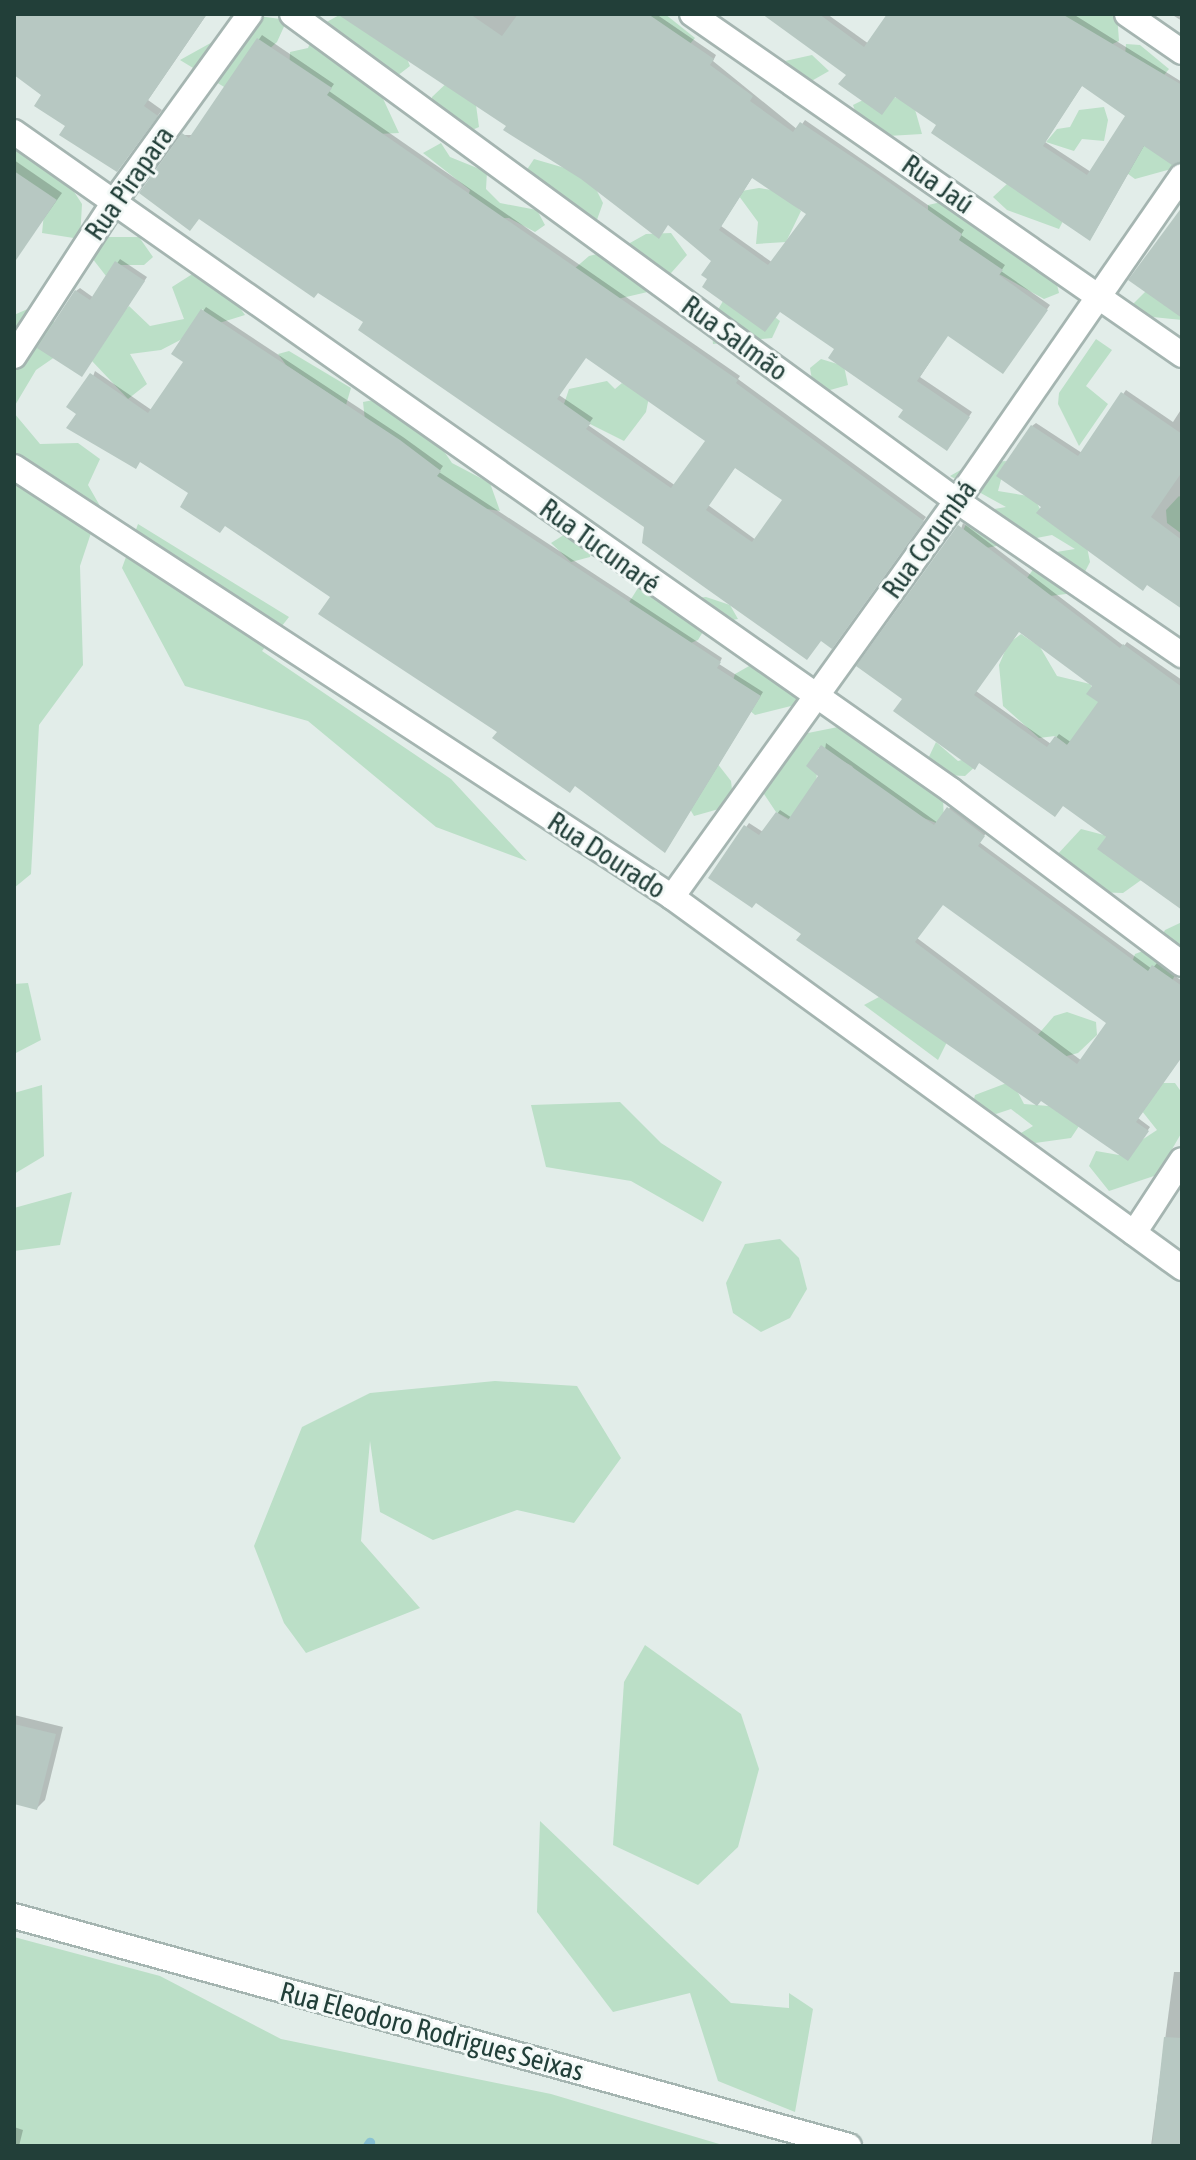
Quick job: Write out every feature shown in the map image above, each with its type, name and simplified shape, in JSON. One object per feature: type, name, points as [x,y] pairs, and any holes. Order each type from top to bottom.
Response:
[{"type":"street","name":"Rua Pirapara","points":[[14,356],[116,199],[250,14]]},
{"type":"street","name":"Rua Salmão","points":[[292,14],[957,501],[1182,655]]},
{"type":"street","name":"Rua Jaú","points":[[692,14],[1182,355]]},
{"type":"street","points":[[1127,14],[1182,52]]},
{"type":"street","name":"Rua Tucunaré","points":[[14,132],[116,199],[813,698],[951,790],[1182,964]]},
{"type":"street","name":"Rua Corumbá","points":[[672,897],[957,501],[1182,176]]},
{"type":"street","name":"Rua Dourado","points":[[14,467],[672,897],[1182,1268]]},
{"type":"street","points":[[1134,1233],[1182,1160]]},
{"type":"street","name":"Rua Eleodoro Rodrigues Seixas","points":[[14,1916],[849,2146]]},
{"type":"green space","points":[[341,14],[396,33],[410,66],[379,90],[399,133],[377,134],[289,73],[290,52],[308,48],[316,28]]},
{"type":"green space","points":[[627,14],[665,14],[695,38],[684,51]]},
{"type":"green space","points":[[1060,14],[1117,14],[1119,41],[1095,52]]},
{"type":"green space","points":[[259,16],[287,20],[277,42],[253,64],[234,93],[180,60]]},
{"type":"green space","points":[[1126,44],[1140,45],[1169,69],[1156,85],[1125,55]]},
{"type":"green space","points":[[812,55],[829,71],[808,83],[780,71],[785,61]]},
{"type":"green space","points":[[453,77],[476,105],[479,127],[470,131],[433,112],[432,97]]},
{"type":"green space","points":[[881,91],[914,106],[922,134],[888,136],[860,125],[853,105]]},
{"type":"green space","points":[[1104,107],[1108,120],[1104,141],[1082,139],[1074,151],[1046,142],[1057,129],[1070,127],[1079,110]]},
{"type":"green space","points":[[1182,125],[1182,166],[1135,179],[1106,158]]},
{"type":"green space","points":[[441,143],[450,157],[487,172],[486,189],[500,203],[537,210],[545,225],[535,232],[509,218],[474,219],[464,210],[470,190],[423,153]]},
{"type":"green space","points":[[14,146],[29,159],[60,170],[82,204],[80,239],[42,233],[45,203],[14,191]]},
{"type":"green space","points":[[534,159],[589,175],[603,203],[594,228],[524,174]]},
{"type":"green space","points":[[1008,183],[1063,221],[1059,229],[1007,210],[993,197]]},
{"type":"green space","points":[[759,188],[778,191],[801,211],[786,242],[756,244],[758,222],[736,192]]},
{"type":"green space","points":[[955,199],[994,239],[1052,264],[1059,293],[1044,299],[981,264],[928,226],[928,205]]},
{"type":"green space","points":[[671,233],[687,255],[656,290],[609,301],[574,269],[589,256],[621,248],[646,234]]},
{"type":"green space","points":[[106,237],[139,237],[153,257],[144,265],[116,265],[106,276],[92,258]]},
{"type":"green space","points":[[194,273],[227,290],[245,315],[216,324],[202,309],[186,337],[161,350],[130,354],[147,384],[128,399],[92,361],[106,328],[129,306],[150,326],[184,319],[172,287]]},
{"type":"green space","points":[[1152,285],[1182,289],[1182,320],[1123,314]]},
{"type":"green space","points":[[48,300],[62,352],[36,370],[14,407],[14,315]]},
{"type":"green space","points":[[723,301],[763,308],[780,321],[772,338],[713,344],[711,322]]},
{"type":"green space","points":[[1096,339],[1112,350],[1086,386],[1108,404],[1079,446],[1058,404],[1059,393]]},
{"type":"green space","points":[[289,351],[351,388],[346,405],[286,365],[278,354]]},
{"type":"green space","points":[[821,359],[844,366],[848,385],[823,392],[812,380],[810,368]]},
{"type":"green space","points":[[607,381],[615,389],[622,383],[649,397],[646,412],[624,441],[562,410],[569,389]]},
{"type":"green space","points":[[384,398],[429,429],[452,463],[490,483],[500,511],[473,507],[366,430],[363,402]]},
{"type":"green space","points":[[14,413],[40,444],[78,443],[100,459],[88,485],[100,506],[80,566],[83,665],[39,725],[31,874],[14,888]]},
{"type":"green space","points":[[1006,461],[998,491],[1034,497],[1045,519],[1086,542],[1090,562],[1074,593],[1034,598],[1027,578],[1044,554],[1075,549],[1052,535],[971,551],[962,533],[971,513],[1006,507],[950,476],[971,464]]},
{"type":"green space","points":[[1179,496],[1182,498],[1182,534],[1167,523],[1166,510]]},
{"type":"green space","points":[[138,524],[289,617],[262,651],[451,779],[527,861],[436,827],[308,721],[185,686],[122,568]]},
{"type":"green space","points":[[578,526],[595,536],[590,557],[571,562],[551,543]]},
{"type":"green space","points":[[643,580],[673,600],[706,597],[730,605],[738,619],[707,625],[698,640],[681,647],[628,604]]},
{"type":"green space","points":[[1021,634],[1040,647],[1057,676],[1090,684],[1099,700],[1099,712],[1067,745],[1055,736],[1039,738],[1003,706],[999,665],[1008,644]]},
{"type":"green space","points":[[758,661],[807,674],[795,705],[755,715],[729,693],[735,674]]},
{"type":"green space","points":[[838,727],[943,795],[944,826],[872,798],[852,766],[818,748],[814,833],[776,812],[762,791],[781,770],[782,757],[798,735]]},
{"type":"green space","points":[[936,742],[958,761],[973,757],[979,763],[965,776],[944,775],[926,763]]},
{"type":"green space","points":[[706,749],[731,781],[733,798],[726,807],[694,816],[677,787]]},
{"type":"green space","points":[[1081,829],[1104,835],[1144,878],[1123,893],[1090,892],[1056,856]]},
{"type":"green space","points":[[1182,922],[1182,961],[1168,989],[1128,973],[1135,954],[1156,946],[1165,930]]},
{"type":"green space","points":[[28,983],[41,1040],[14,1054],[14,984]]},
{"type":"green space","points":[[879,997],[947,1042],[938,1060],[864,1005]]},
{"type":"green space","points":[[1067,1012],[1096,1022],[1097,1035],[1078,1053],[1063,1057],[1036,1037],[1054,1016]]},
{"type":"green space","points":[[1012,1081],[1024,1104],[1061,1107],[1079,1126],[1071,1138],[1035,1143],[1021,1133],[1033,1126],[1011,1109],[996,1114],[973,1103],[975,1095]]},
{"type":"green space","points":[[1146,1083],[1175,1083],[1182,1093],[1182,1132],[1157,1175],[1109,1191],[1089,1166],[1096,1151],[1119,1155],[1157,1130],[1134,1101]]},
{"type":"green space","points":[[42,1085],[44,1156],[14,1174],[14,1093]]},
{"type":"green space","points":[[620,1102],[661,1143],[722,1182],[703,1222],[631,1181],[546,1167],[531,1105]]},
{"type":"green space","points":[[72,1192],[60,1245],[14,1251],[14,1208]]},
{"type":"green space","points":[[780,1239],[799,1258],[807,1289],[790,1318],[761,1332],[733,1313],[726,1283],[745,1244]]},
{"type":"green space","points":[[495,1381],[577,1386],[621,1458],[574,1523],[517,1510],[433,1540],[380,1512],[370,1441],[361,1541],[420,1608],[306,1653],[284,1623],[254,1546],[302,1427],[370,1393]]},
{"type":"green space","points":[[645,1645],[741,1714],[759,1769],[738,1847],[698,1885],[613,1845],[624,1682]]},
{"type":"green space","points":[[540,1821],[731,2003],[789,2008],[789,1993],[813,2009],[795,2112],[718,2081],[690,1993],[613,2012],[537,1912]]},
{"type":"green space","points":[[14,1937],[160,1976],[281,2039],[551,2094],[726,2146],[14,2146]]},
{"type":"building","points":[[14,14],[207,14],[144,106],[158,116],[117,172],[59,135],[65,126],[34,106],[41,95],[14,75]]},
{"type":"building","points":[[337,14],[470,14],[502,36],[518,14],[648,14],[714,59],[710,65],[753,96],[750,101],[793,132],[800,122],[962,234],[959,240],[1003,270],[999,275],[1048,310],[1003,374],[948,336],[917,381],[970,417],[947,451],[898,417],[903,410],[828,358],[834,349],[780,312],[765,332],[702,287],[707,279],[701,275],[711,261],[668,225],[659,239],[581,179],[503,130],[506,126]],"holes":[[[752,178],[806,214],[768,265],[719,230]]]},
{"type":"building","points":[[762,14],[819,14],[864,47],[887,14],[1062,14],[1182,85],[1182,161],[1172,165],[1144,146],[1090,241],[931,133],[936,125],[895,97],[882,115],[838,84],[846,75]],"holes":[[[1082,86],[1125,116],[1087,175],[1043,146]]]},
{"type":"building","points":[[257,38],[332,88],[327,95],[738,380],[736,383],[924,521],[832,649],[821,641],[807,660],[642,543],[644,527],[358,330],[363,322],[318,293],[314,298],[199,219],[190,231],[139,193],[182,133],[189,138]],"holes":[[[586,358],[705,441],[671,488],[586,429],[591,423],[557,399]],[[735,468],[782,500],[752,542],[706,510]]]},
{"type":"building","points":[[14,171],[57,200],[14,263]]},
{"type":"building","points":[[1182,207],[1182,318],[1128,280]]},
{"type":"building","points":[[115,261],[145,281],[82,377],[37,348],[75,290],[90,300]]},
{"type":"building","points":[[201,309],[400,440],[441,471],[437,476],[721,662],[717,668],[761,696],[665,853],[575,786],[570,793],[492,738],[497,732],[318,614],[330,597],[225,526],[220,533],[180,507],[188,493],[140,462],[136,469],[66,428],[76,414],[66,407],[90,373],[148,413],[183,362],[171,354]]},
{"type":"building","points":[[1121,392],[1182,434],[1182,472],[1151,517],[1182,540],[1182,609],[1147,585],[1143,591],[1036,513],[1041,507],[996,476],[1031,425],[1078,456]]},
{"type":"building","points":[[958,525],[1120,648],[1123,644],[1182,687],[1182,910],[1097,849],[1106,837],[1063,806],[1055,817],[979,763],[975,770],[893,711],[902,699],[856,666]],"holes":[[[1019,632],[1092,686],[1086,694],[1098,702],[1067,745],[1055,736],[1047,747],[974,695]]]},
{"type":"building","points":[[821,745],[934,825],[947,807],[985,836],[978,846],[1148,971],[1152,965],[1182,986],[1182,1057],[1136,1122],[1149,1131],[1128,1161],[1041,1101],[1037,1106],[796,940],[801,934],[756,903],[752,908],[708,878],[744,825],[759,835],[776,812],[788,820],[818,776],[806,766]],"holes":[[[943,905],[1106,1023],[1077,1064],[915,942]]]},
{"type":"building","points":[[14,1724],[56,1734],[37,1810],[14,1804]]},
{"type":"building","points":[[1164,2037],[1182,2038],[1182,2146],[1152,2146]]}]
